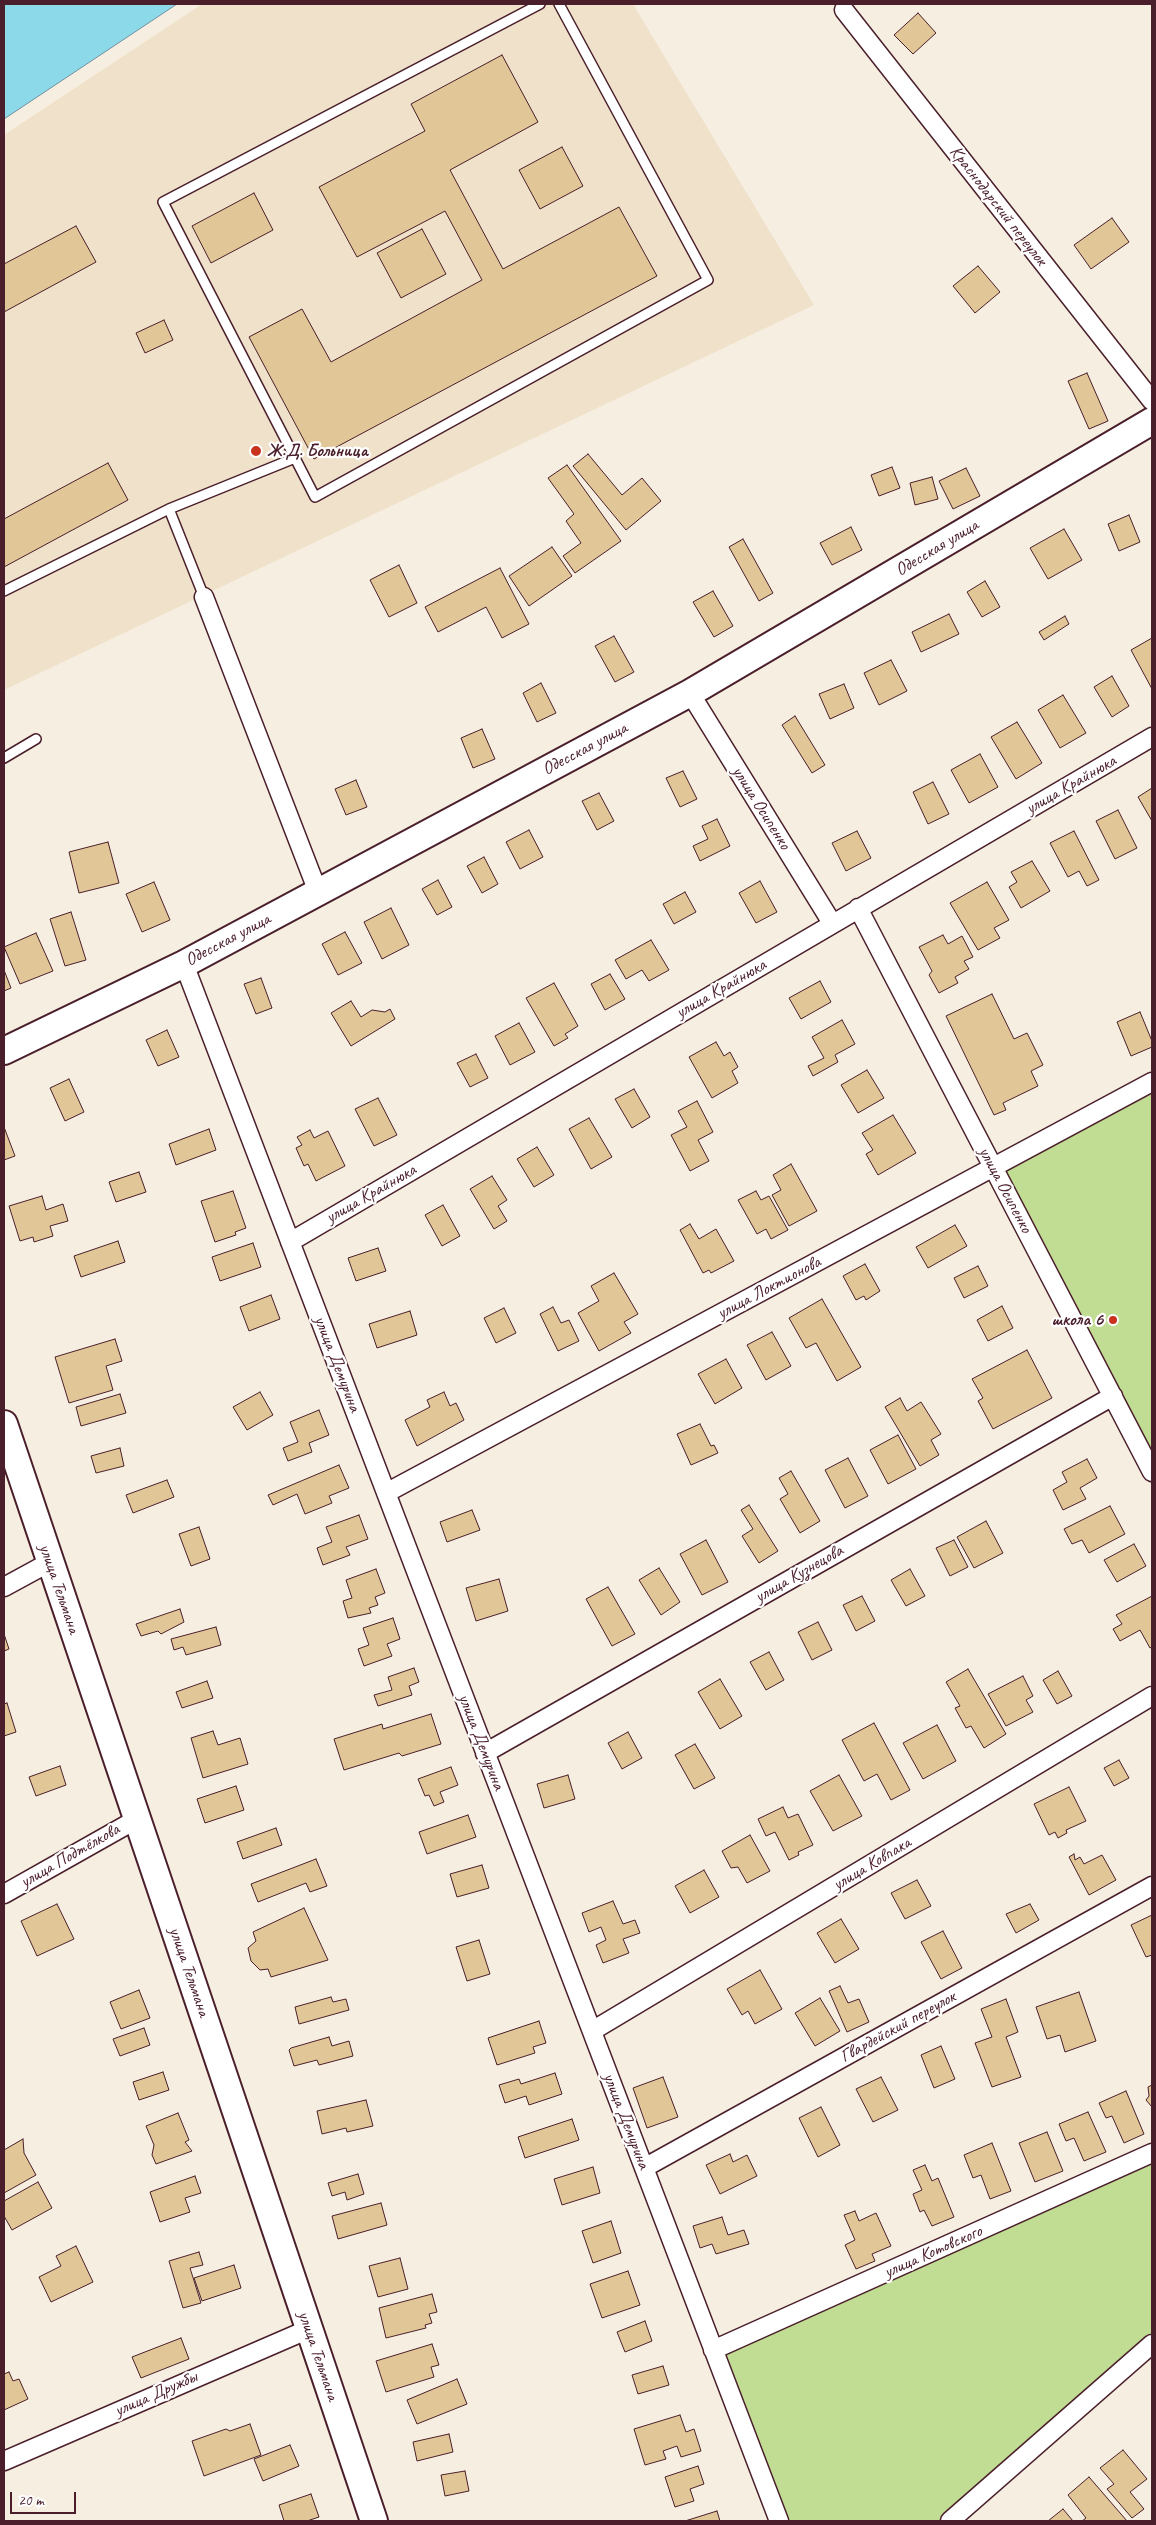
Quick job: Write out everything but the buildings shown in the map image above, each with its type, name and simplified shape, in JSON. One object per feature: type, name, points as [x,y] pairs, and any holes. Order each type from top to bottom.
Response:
[{"type":"main road","name":"Одесская улица","points":[[4,1051],[184,964],[690,693],[1152,421]]},
{"type":"main road","name":"улица Тельмана","points":[[4,1424],[374,2521]]},
{"type":"street","name":"Краснодарский переулок","points":[[844,10],[1152,401]]},
{"type":"street","points":[[204,597],[318,892]]},
{"type":"street","name":"улица Осипенко","points":[[690,693],[832,923]]},
{"type":"street","name":"улица Крайнюка","points":[[290,1242],[1152,737]]},
{"type":"street","name":"улица Осипенко","points":[[858,908],[1152,1472]]},
{"type":"street","name":"улица Демурина","points":[[184,964],[779,2521]]},
{"type":"street","name":"улица Локтионова","points":[[386,1493],[1152,1082]]},
{"type":"street","name":"улица Кузнецова","points":[[485,1753],[1112,1396]]},
{"type":"street","points":[[4,1587],[50,1562]]},
{"type":"street","name":"улица Ковпака","points":[[592,2031],[1152,1696]]},
{"type":"street","name":"улица Подтёлкова","points":[[4,1894],[137,1819]]},
{"type":"street","name":"Гвардейский переулок","points":[[644,2168],[1152,1886]]},
{"type":"street","name":"улица Котовского","points":[[714,2350],[1152,2153]]},
{"type":"street","name":"улица Дружбы","points":[[4,2462],[309,2329]]},
{"type":"street","points":[[950,2521],[1152,2344]]},
{"type":"lane","points":[[540,4],[163,202],[315,497],[708,280],[558,4]]},
{"type":"lane","points":[[4,591],[169,509],[295,458]]},
{"type":"lane","points":[[169,509],[204,597]]},
{"type":"lane","points":[[4,758],[36,738]]},
{"type":"shaded area","name":"Ж.Д. Больница","points":[[202,4],[633,4],[814,305],[4,690],[4,135]]},
{"type":"green space","name":"школа 6","points":[[1152,1082],[1152,1472],[994,1168]]},
{"type":"green space","points":[[1152,2153],[1152,2344],[950,2521],[779,2521],[714,2350]]},
{"type":"water","points":[[4,4],[177,4],[4,119]]},
{"type":"place","name":"Ж.Д. Больница","points":[[256,451]]},
{"type":"place","name":"школа 6","points":[[1113,1320]]}]
